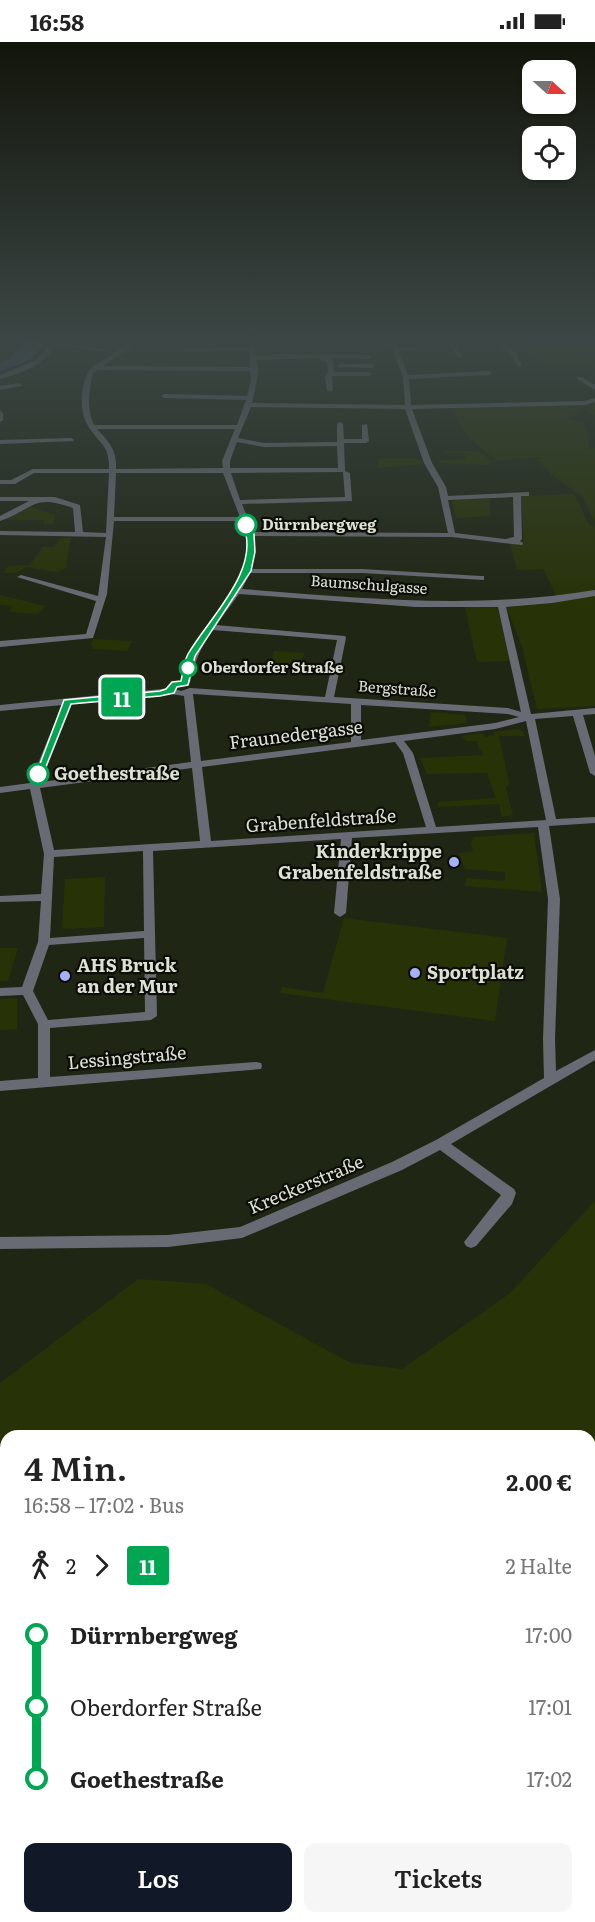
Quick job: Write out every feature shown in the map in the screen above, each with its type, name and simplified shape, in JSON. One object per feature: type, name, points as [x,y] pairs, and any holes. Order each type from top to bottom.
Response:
[{"type":"street","points":[[0,644],[90,636],[101,600],[110,519],[113,453],[97,431]]},
{"type":"street","points":[[206,844],[188,689],[191,656],[236,591],[247,571],[251,552],[250,534],[226,470],[226,461],[237,431]]},
{"type":"street","points":[[0,482],[12,482],[33,471],[342,470],[340,431]]},
{"type":"street","points":[[235,440],[264,445],[366,441],[365,431]]},
{"type":"street","points":[[416,431],[428,463],[442,487],[452,535]]},
{"type":"street","points":[[0,442],[71,440]]},
{"type":"street","points":[[237,502],[349,499],[346,473]]},
{"type":"street","points":[[444,498],[521,495],[518,539],[498,541]]},
{"type":"street","points":[[0,499],[55,499],[77,507],[79,535]]},
{"type":"street","points":[[0,519],[40,499]]},
{"type":"street","points":[[110,519],[243,519]]},
{"type":"street","points":[[0,533],[108,536]]},
{"type":"street","points":[[250,534],[452,535],[519,543]]},
{"type":"street","points":[[247,571],[362,572],[481,578]]},
{"type":"street","points":[[21,577],[101,600]]},
{"type":"street","name":"Baumschulgasse","points":[[236,591],[401,603],[501,603],[595,593]]},
{"type":"street","points":[[501,603],[528,716],[547,823],[554,900],[549,1039],[550,1080]]},
{"type":"street","points":[[209,627],[342,638],[329,699]]},
{"type":"street","name":"Bergstraße","points":[[68,702],[171,691],[177,694],[188,689],[508,711],[528,716]]},
{"type":"street","points":[[356,701],[356,744]]},
{"type":"street","points":[[0,708],[68,702],[33,786],[49,854],[44,942],[27,991],[44,1024],[44,1083]]},
{"type":"street","name":"Fraunedergasse","points":[[0,790],[514,723],[528,716],[595,711]]},
{"type":"street","points":[[577,712],[595,773]]},
{"type":"street","points":[[398,739],[408,753],[432,830]]},
{"type":"street","name":"Grabenfeldstraße","points":[[49,854],[595,820]]},
{"type":"street","points":[[340,913],[347,836]]},
{"type":"street","points":[[44,1024],[151,1016],[148,848]]},
{"type":"street","points":[[0,899],[45,897]]},
{"type":"street","points":[[44,942],[151,934]]},
{"type":"street","points":[[0,992],[27,991]]},
{"type":"street","name":"Kreckerstraße","points":[[0,1243],[168,1241],[224,1236],[267,1222],[397,1166],[441,1144],[595,1054]]},
{"type":"street","name":"Lessingstraße","points":[[0,1086],[256,1066]]},
{"type":"street","points":[[441,1144],[509,1193],[507,1200],[471,1242]]},
{"type":"green space","points":[[463,431],[586,431],[591,448],[575,453],[595,448],[595,523],[582,496],[552,475],[537,460],[544,457],[497,461]]},
{"type":"green space","points":[[478,451],[492,461],[486,465],[439,463],[440,460],[466,459],[463,453],[443,453]]},
{"type":"green space","points":[[378,459],[421,459],[422,464],[378,468]]},
{"type":"green space","points":[[574,494],[589,525],[595,526],[595,706],[537,709],[522,646],[505,604],[557,597],[543,569],[517,570],[510,544],[524,542],[521,496]]},
{"type":"green space","points":[[490,499],[490,516],[456,518],[452,500]]},
{"type":"green space","points":[[31,507],[55,515],[54,524],[44,524],[44,520],[6,520]]},
{"type":"green space","points":[[60,538],[71,538],[66,564],[68,567],[57,572],[26,567],[16,573],[4,573],[8,566],[30,565],[43,547],[54,547]]},
{"type":"green space","points":[[0,595],[45,606],[38,614],[10,612],[12,606],[0,605]]},
{"type":"green space","points":[[465,607],[497,607],[511,661],[477,662]]},
{"type":"green space","points":[[95,639],[132,641],[127,651],[93,649],[91,642]]},
{"type":"green space","points":[[274,651],[304,653],[299,671],[268,670]]},
{"type":"green space","points":[[431,712],[465,715],[467,723],[429,727]]},
{"type":"green space","points":[[517,729],[523,731],[524,736],[499,736],[509,783],[506,788],[513,815],[502,817],[499,804],[438,807],[438,802],[496,798],[487,773],[427,774],[420,758],[483,755],[476,741],[466,741],[462,736],[483,733],[486,737],[495,735],[494,732]]},
{"type":"green space","points":[[534,833],[542,892],[465,886],[466,878],[505,881],[505,872],[465,869],[459,853],[473,851],[471,844],[473,837]]},
{"type":"green space","points":[[105,877],[104,927],[62,929],[65,879]]},
{"type":"green space","name":"Sportplatz","points":[[344,918],[507,938],[495,1021],[280,993],[282,987],[323,993]]},
{"type":"green space","points":[[0,948],[18,948],[8,981],[0,981]]},
{"type":"green space","points":[[17,998],[17,1029],[0,1030],[0,999]]},
{"type":"green space","points":[[595,1201],[595,1430],[0,1430],[0,1383],[138,1279],[206,1284],[351,1363],[402,1369],[509,1294]]},
{"type":"bus line","name":"11","points":[[38,774],[68,702],[160,693],[171,691],[170,687],[175,684],[185,683],[191,656],[236,591],[247,571],[251,552],[250,534],[246,525]]},
{"type":"place","name":"Dürrnbergweg","points":[[246,525]]},
{"type":"place","name":"Oberdorfer Straße","points":[[188,668]]},
{"type":"place","name":"Goethestraße","points":[[38,774]]},
{"type":"place","name":"Kinderkrippe Grabenfeldstraße","points":[[454,862]]},
{"type":"place","name":"Sportplatz","points":[[415,973]]},
{"type":"place","name":"AHS Bruck an der Mur","points":[[65,976]]}]
